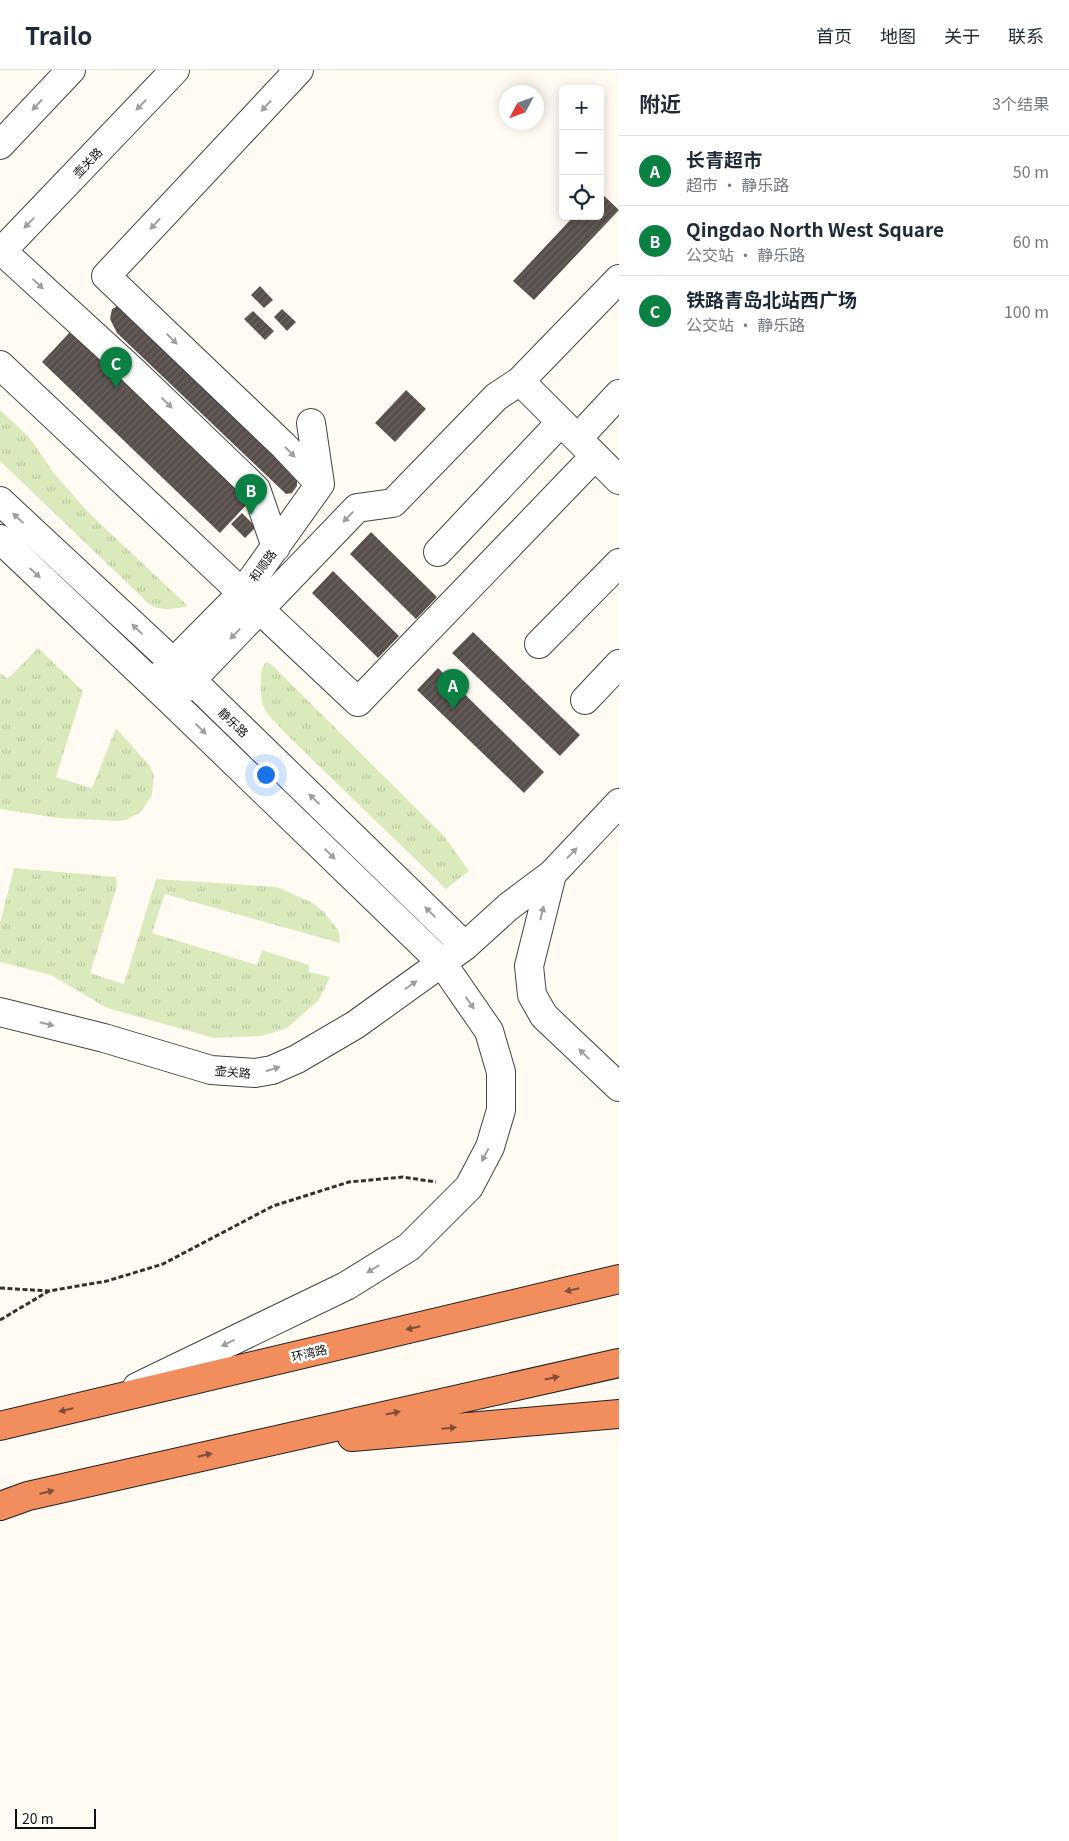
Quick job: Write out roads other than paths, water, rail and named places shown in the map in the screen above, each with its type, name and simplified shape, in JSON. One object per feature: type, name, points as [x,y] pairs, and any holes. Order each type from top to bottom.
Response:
[{"type":"highway","name":"环湾路","points":[[0,1426],[619,1279]]},
{"type":"highway","points":[[0,1506],[28,1496],[243,1446],[619,1363]]},
{"type":"highway","points":[[243,1446],[619,1414]]},
{"type":"street","points":[[0,145],[71,70]]},
{"type":"street","name":"壶关路","points":[[1,252],[175,70]]},
{"type":"street","points":[[299,70],[106,276],[284,446],[320,484]]},
{"type":"street","points":[[1,252],[132,370],[256,489],[276,547]]},
{"type":"street","points":[[252,600],[357,508],[393,503],[496,397],[520,381],[619,279]]},
{"type":"street","points":[[0,365],[252,600],[358,702],[578,439],[619,394]]},
{"type":"street","points":[[520,381],[619,480]]},
{"type":"street","points":[[311,422],[320,484]]},
{"type":"street","points":[[438,552],[578,439]]},
{"type":"street","name":"和顺路","points":[[162,692],[252,600],[276,547],[320,484]]},
{"type":"street","name":"静乐路","points":[[0,501],[182,671],[465,946]]},
{"type":"street","points":[[0,539],[162,692],[442,964],[489,1031],[501,1072],[501,1110],[490,1147],[469,1187],[409,1247],[346,1286],[113,1399]]},
{"type":"street","points":[[539,644],[619,563]]},
{"type":"street","points":[[585,700],[619,664]]},
{"type":"street","name":"壶关路","points":[[0,1012],[104,1038],[211,1070],[256,1073],[272,1070],[297,1059],[355,1025],[442,964],[508,907],[552,874],[619,803]]},
{"type":"street","points":[[552,874],[528,966],[532,995],[544,1016],[619,1088]]},
{"type":"place","name":"铁路青岛北站西广场","points":[[116,388]]},
{"type":"place","name":"Qingdao North West Square","points":[[251,515]]},
{"type":"place","name":"长青超市","points":[[453,710]]}]
